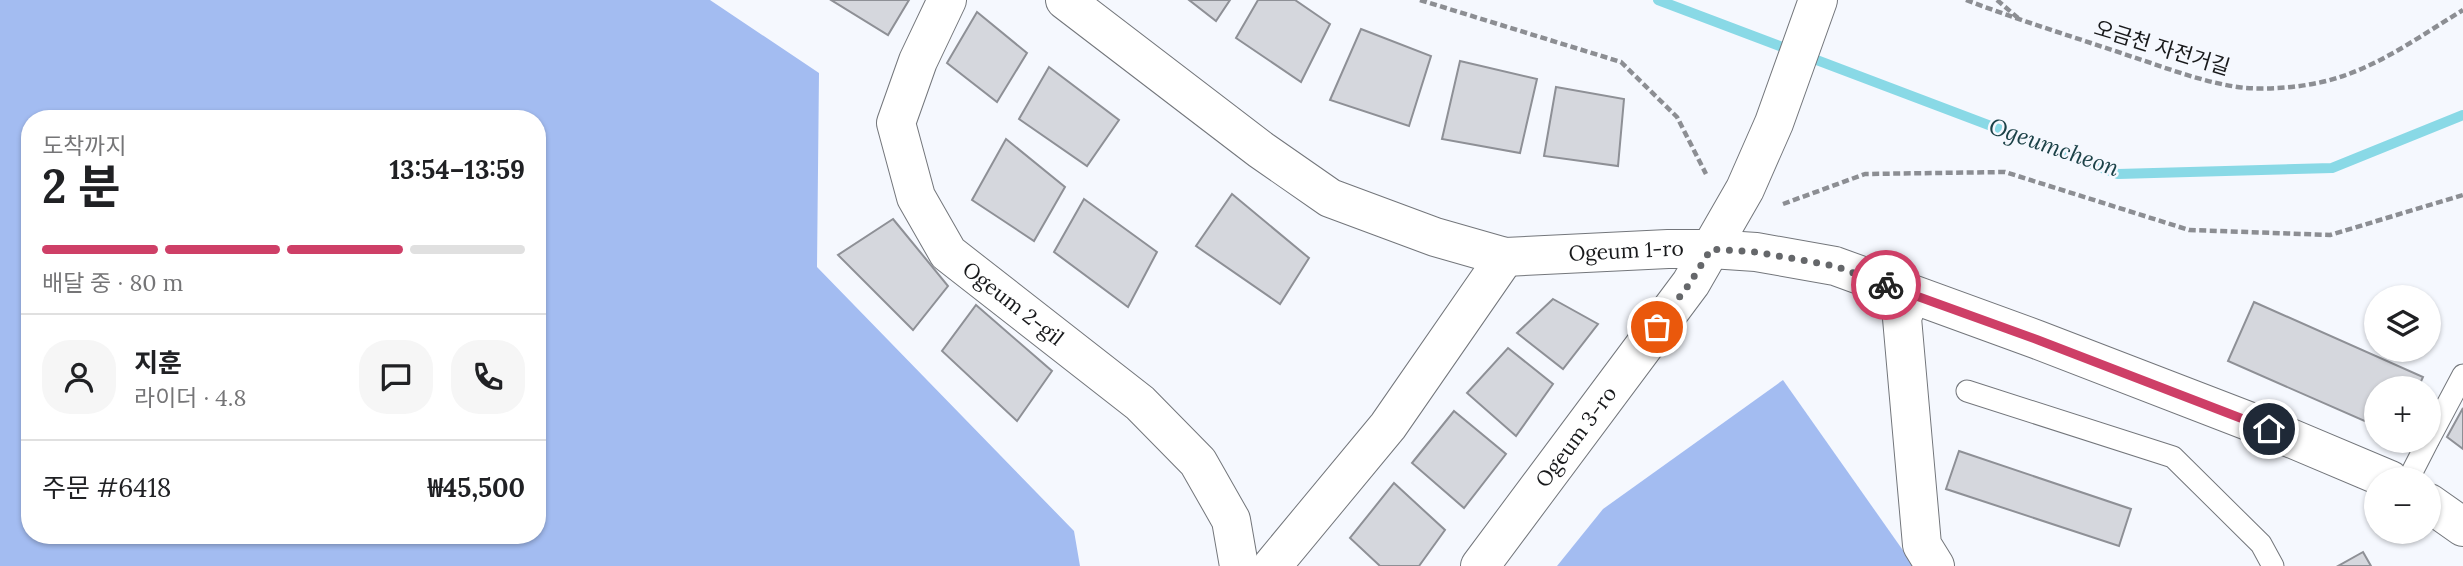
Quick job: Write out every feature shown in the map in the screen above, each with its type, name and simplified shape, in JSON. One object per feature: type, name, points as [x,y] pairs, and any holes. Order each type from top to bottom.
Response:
[{"type":"street","name":"Ogeum 2-gil","points":[[947,0],[918,61],[896,123],[916,197],[948,253],[1140,403],[1198,461],[1231,520],[1239,566]]},
{"type":"street","name":"Ogeum 1-ro","points":[[1065,0],[1261,150],[1330,198],[1435,237],[1505,257],[1711,249],[1756,252],[1835,266],[2257,424],[2364,469]]},
{"type":"street","name":"Ogeum 3-ro","points":[[1480,566],[1690,283],[1711,249],[1745,189],[1774,123],[1818,0]]},
{"type":"street","points":[[1272,566],[1388,426],[1505,257]]},
{"type":"street","points":[[1911,294],[1902,318],[1922,545],[1935,566]]},
{"type":"street","points":[[2441,511],[2463,527]]},
{"type":"lane","points":[[2441,417],[2463,375]]},
{"type":"lane","points":[[1967,391],[2173,457],[2261,544],[2273,566]]},
{"type":"path","points":[[1420,0],[1621,62],[1677,117],[1706,174]]},
{"type":"path","name":"오금천 자전거길","points":[[1966,0],[2022,21],[2205,80],[2245,88],[2308,84],[2355,71],[2376,62],[2463,10]]},
{"type":"path","points":[[1997,0],[2022,21]]},
{"type":"path","points":[[1783,204],[1865,174],[2006,172],[2189,230],[2330,235],[2463,195]]},
{"type":"shaded area","points":[[0,0],[710,0],[819,73],[817,267],[1074,531],[1080,566],[0,566]]},
{"type":"shaded area","points":[[1783,380],[1914,566],[1557,566],[1603,509]]},
{"type":"building","points":[[831,0],[909,0],[888,35]]},
{"type":"building","points":[[1189,0],[1230,0],[1216,21]]},
{"type":"building","points":[[1258,0],[1295,0],[1330,24],[1301,82],[1236,38]]},
{"type":"building","points":[[977,12],[1027,53],[997,102],[947,63]]},
{"type":"building","points":[[1361,29],[1431,56],[1409,126],[1330,100]]},
{"type":"building","points":[[1460,61],[1537,79],[1520,153],[1442,139]]},
{"type":"building","points":[[1049,67],[1119,120],[1087,166],[1019,119]]},
{"type":"building","points":[[1556,87],[1624,99],[1618,166],[1544,156]]},
{"type":"building","points":[[1006,139],[1065,187],[1034,241],[972,200]]},
{"type":"building","points":[[1232,194],[1309,258],[1280,304],[1196,246]]},
{"type":"building","points":[[1084,199],[1157,252],[1128,307],[1054,252]]},
{"type":"building","points":[[893,219],[948,286],[913,330],[838,255]]},
{"type":"building","points":[[1553,299],[1598,324],[1563,369],[1517,333]]},
{"type":"building","points":[[2254,302],[2364,351],[2364,362],[2389,362],[2421,376],[2364,376],[2364,421],[2228,361]]},
{"type":"building","points":[[976,305],[1052,371],[1017,421],[942,351]]},
{"type":"building","points":[[1508,348],[1553,384],[1516,436],[1467,393]]},
{"type":"building","points":[[2463,408],[2463,449],[2447,437]]},
{"type":"building","points":[[1454,411],[1506,454],[1464,508],[1412,463]]},
{"type":"building","points":[[1959,451],[2131,509],[2119,546],[1946,489]]},
{"type":"building","points":[[1394,483],[1445,530],[1419,566],[1380,566],[1350,538]]},
{"type":"building","points":[[2363,552],[2371,566],[2338,566]]},
{"type":"waterway","name":"Ogeumcheon","points":[[1658,0],[2118,174],[2332,168],[2463,115]]},
{"type":"way so far","points":[[1657,327],[1711,249],[1756,252],[1835,266],[1886,285]]},
{"type":"route","points":[[1886,285],[2269,429]]}]
